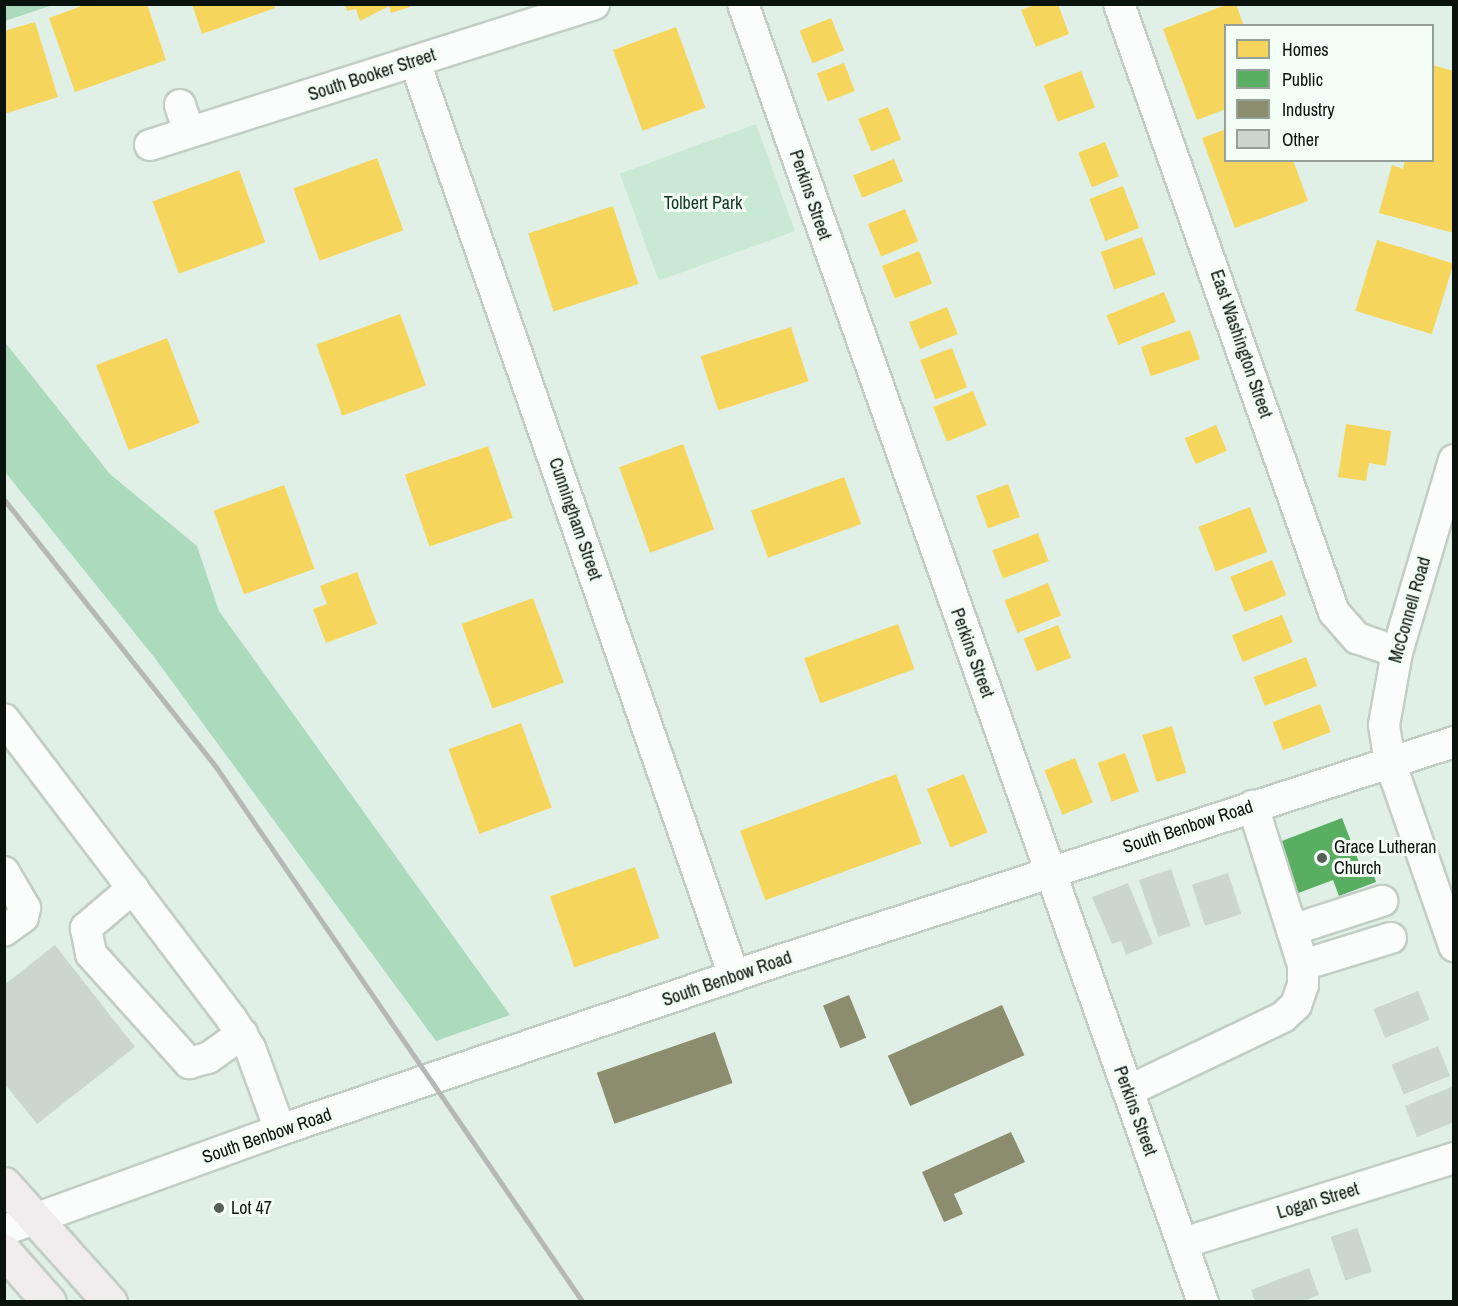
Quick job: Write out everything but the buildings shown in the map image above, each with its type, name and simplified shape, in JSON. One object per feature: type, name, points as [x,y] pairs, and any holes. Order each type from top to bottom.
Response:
[{"type":"main road","points":[[4,1184],[110,1302]]},
{"type":"main road","points":[[4,1251],[49,1302]]},
{"type":"street","name":"South Booker Street","points":[[150,145],[594,4]]},
{"type":"street","name":"Perkins Street","points":[[743,4],[1203,1302]]},
{"type":"street","name":"East Washington Street","points":[[1119,4],[1334,612],[1357,638],[1397,651]]},
{"type":"street","name":"Cunningham Street","points":[[415,62],[734,976]]},
{"type":"street","points":[[180,105],[189,133]]},
{"type":"street","name":"McConnell Road","points":[[1390,762],[1384,725],[1397,651],[1454,460]]},
{"type":"street","points":[[4,720],[242,1034],[279,1130]]},
{"type":"street","name":"South Benbow Road","points":[[4,1230],[279,1130],[734,976],[1051,871],[1454,742]]},
{"type":"street","points":[[1390,762],[1454,946]]},
{"type":"street","points":[[1128,1091],[1283,1017],[1296,1005],[1303,985],[1303,965],[1252,806]]},
{"type":"street","points":[[4,872],[25,908],[23,917],[4,931]]},
{"type":"street","points":[[133,888],[86,928],[91,954],[189,1063],[208,1058],[242,1034]]},
{"type":"street","points":[[1292,930],[1382,902]]},
{"type":"street","points":[[1303,965],[1391,938]]},
{"type":"street","name":"Logan Street","points":[[1183,1243],[1454,1158]]},
{"type":"green space","points":[[5,4],[53,4],[53,5],[5,21]]},
{"type":"green space","name":"Tolbert Park","points":[[756,124],[795,231],[659,281],[620,174]]},
{"type":"green space","points":[[4,341],[110,474],[197,546],[219,611],[510,1015],[436,1041],[154,657],[5,472]]},
{"type":"railway","points":[[4,499],[217,768],[583,1302]]},
{"type":"place","name":"Grace Lutheran Church","points":[[1322,858]]},
{"type":"place","name":"Lot 47","points":[[219,1208]]}]
